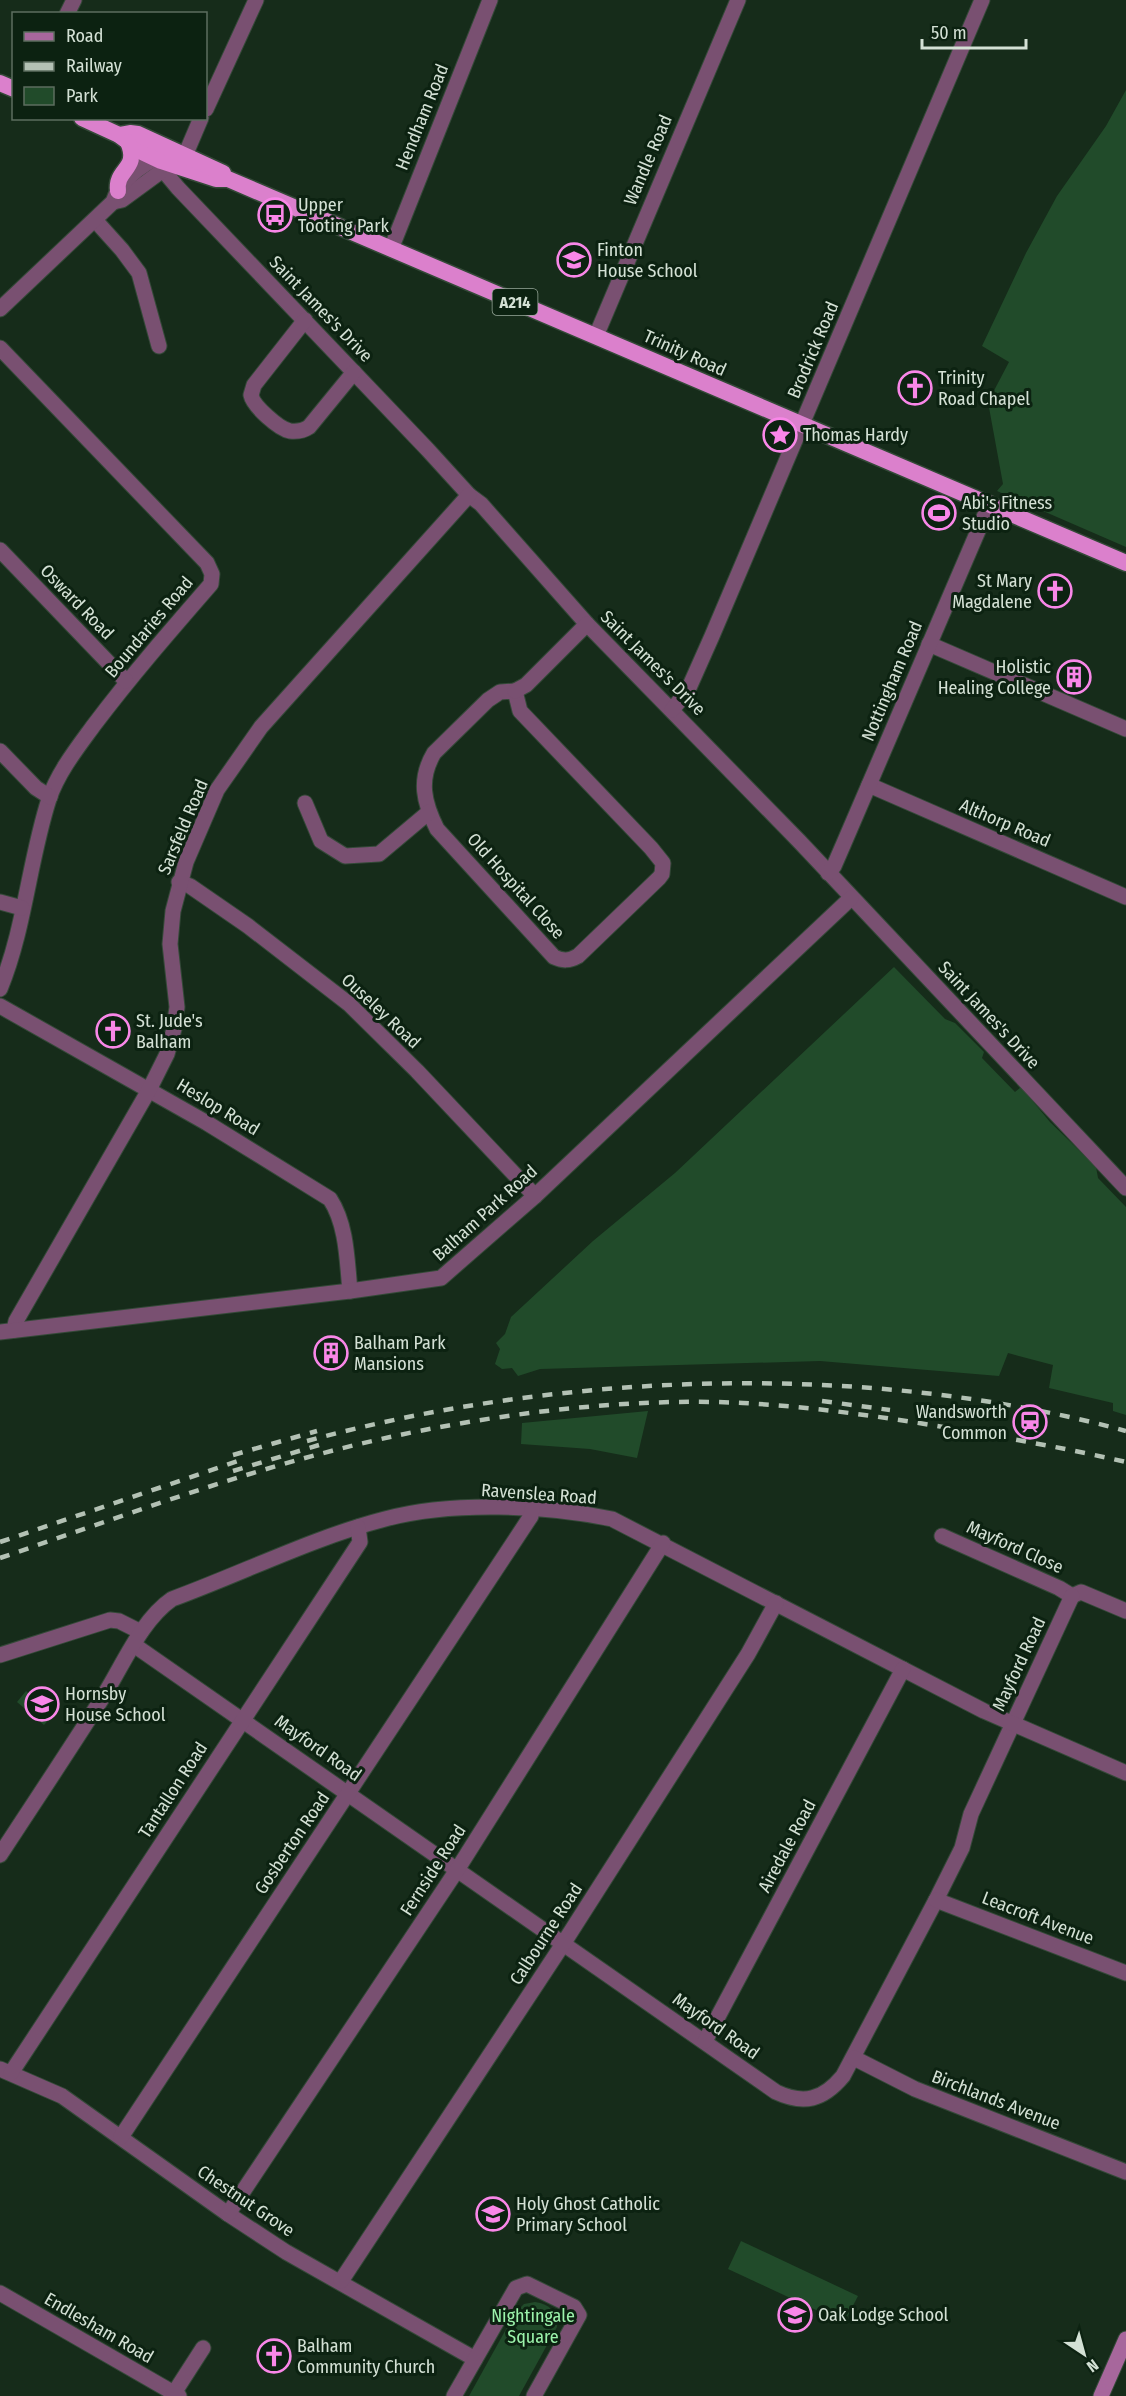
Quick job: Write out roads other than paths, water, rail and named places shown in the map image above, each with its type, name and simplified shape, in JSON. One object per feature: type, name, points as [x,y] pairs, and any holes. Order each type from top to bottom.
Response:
[{"type":"highway","name":"Trinity Road","points":[[86,120],[123,138],[160,163],[180,158]]},
{"type":"highway","name":"Trinity Road","points":[[123,138],[130,133],[138,134],[180,158],[221,171],[228,179],[1126,563]]},
{"type":"highway","points":[[115,197],[118,180],[131,163],[130,148],[123,138]]},
{"type":"main road","points":[[1101,2396],[1126,2338]]},
{"type":"street","points":[[207,107],[256,0]]},
{"type":"street","name":"Hendham Road","points":[[391,249],[490,0]]},
{"type":"street","name":"Wandle Road","points":[[596,336],[738,0]]},
{"type":"street","name":"Brodrick Road","points":[[672,710],[688,690],[982,0]]},
{"type":"street","points":[[180,158],[200,120]]},
{"type":"street","points":[[0,309],[95,220],[133,174],[160,163]]},
{"type":"street","name":"Saint James's Drive","points":[[160,163],[468,495],[481,504],[587,624],[828,873],[1126,1188]]},
{"type":"street","points":[[95,220],[122,249],[139,273],[159,346]]},
{"type":"street","points":[[305,320],[254,385],[251,395],[256,405],[286,430],[304,430],[309,427],[354,372]]},
{"type":"street","name":"Boundaries Road","points":[[0,348],[201,557],[212,574],[211,584],[126,681],[74,752],[50,797],[22,908],[15,948],[0,989]]},
{"type":"street","name":"Sarsfeld Road","points":[[7,1331],[16,1322],[149,1090],[167,1054],[177,1007],[170,944],[173,911],[179,882],[217,790],[261,727],[468,495]]},
{"type":"street","name":"Nottingham Road","points":[[828,873],[834,866],[990,503]]},
{"type":"street","name":"Osward Road","points":[[0,550],[126,681]]},
{"type":"street","name":"Old Hospital Close","points":[[515,691],[520,711],[661,859],[663,867],[661,876],[578,956],[571,960],[560,960],[554,957],[437,829],[422,788],[434,753],[488,699],[500,692],[515,691],[526,685],[587,624]]},
{"type":"street","points":[[929,644],[1126,729]]},
{"type":"street","points":[[0,751],[36,788],[50,797]]},
{"type":"street","name":"Althorp Road","points":[[869,785],[1126,897]]},
{"type":"street","points":[[305,803],[321,841],[345,856],[379,854],[429,812]]},
{"type":"street","name":"Ouseley Road","points":[[179,882],[190,886],[248,926],[349,1004],[417,1071],[535,1196]]},
{"type":"street","name":"Balham Park Road","points":[[7,1331],[350,1291],[441,1278],[535,1196],[851,898]]},
{"type":"street","points":[[0,902],[22,908]]},
{"type":"street","name":"Heslop Road","points":[[0,1006],[207,1122],[330,1199],[337,1210],[342,1227],[350,1291]]},
{"type":"street","name":"Ravenslea Road","points":[[0,1855],[102,1700],[154,1614],[172,1599],[358,1527],[388,1518],[449,1509],[568,1511],[612,1519],[663,1543],[1012,1724],[1126,1773]]},
{"type":"street","name":"Gosberton Road","points":[[121,2137],[531,1516],[532,1509]]},
{"type":"street","name":"Tantallon Road","points":[[5,2071],[243,1720],[360,1542],[358,1527]]},
{"type":"street","name":"Mayford Close","points":[[942,1536],[1059,1588],[1072,1596],[1081,1592],[1126,1611]]},
{"type":"street","name":"Fernside Road","points":[[228,2214],[457,1870],[663,1543]]},
{"type":"street","name":"Mayford Road","points":[[138,1638],[243,1720],[776,2092],[798,2099],[810,2099],[823,2095],[833,2088],[854,2058],[962,1848],[971,1814],[1072,1596]]},
{"type":"street","name":"Calbourne Road","points":[[341,2281],[563,1944],[748,1654],[776,1603]]},
{"type":"street","points":[[0,1655],[110,1620],[119,1621],[138,1638]]},
{"type":"street","name":"Airedale Road","points":[[705,2041],[903,1669]]},
{"type":"street","name":"Leacroft Avenue","points":[[936,1900],[1126,1973]]},
{"type":"street","name":"Birchlands Avenue","points":[[854,2058],[915,2089],[1126,2172]]},
{"type":"street","name":"Chestnut Grove","points":[[5,2071],[62,2096],[228,2214],[286,2252],[341,2281],[475,2359]]},
{"type":"street","points":[[454,2396],[519,2286],[527,2284],[574,2307],[578,2312],[578,2319],[534,2396]]},
{"type":"street","name":"Endlesham Road","points":[[0,2293],[176,2394]]},
{"type":"street","points":[[176,2394],[203,2348]]},
{"type":"railway","points":[[307,1441],[405,1418],[507,1400],[611,1389],[716,1384],[822,1385],[926,1393],[1028,1408],[1126,1431]]},
{"type":"railway","points":[[822,1401],[890,1410]]},
{"type":"railway","points":[[0,1558],[189,1493],[332,1451],[469,1422],[607,1405],[743,1403],[823,1410],[955,1429],[1126,1462]]},
{"type":"railway","points":[[233,1455],[317,1431]]},
{"type":"railway","points":[[233,1471],[319,1445]]},
{"type":"railway","points":[[0,1542],[244,1459]]},
{"type":"place","name":"Upper Tooting Park","points":[[275,215]]},
{"type":"place","name":"Finton House School","points":[[574,260]]},
{"type":"place","name":"Trinity Road Chapel","points":[[915,388]]},
{"type":"place","name":"Thomas Hardy","points":[[780,435]]},
{"type":"place","name":"Abi's Fitness Studio","points":[[939,513]]},
{"type":"place","name":"St Mary Magdalene","points":[[1055,591]]},
{"type":"place","name":"Holistic Healing College","points":[[1074,677]]},
{"type":"place","name":"St. Jude's Balham","points":[[113,1031]]},
{"type":"place","name":"Balham Park Mansions","points":[[331,1353]]},
{"type":"place","name":"Wandsworth Common","points":[[1030,1422]]},
{"type":"place","name":"Hornsby House School","points":[[42,1704]]},
{"type":"place","name":"Holy Ghost Catholic Primary School","points":[[493,2214]]},
{"type":"place","name":"Oak Lodge School","points":[[795,2315]]},
{"type":"place","name":"Balham Community Church","points":[[274,2356]]},
{"type":"park label","name":"Nightingale Square","points":[[533,2326]]}]
